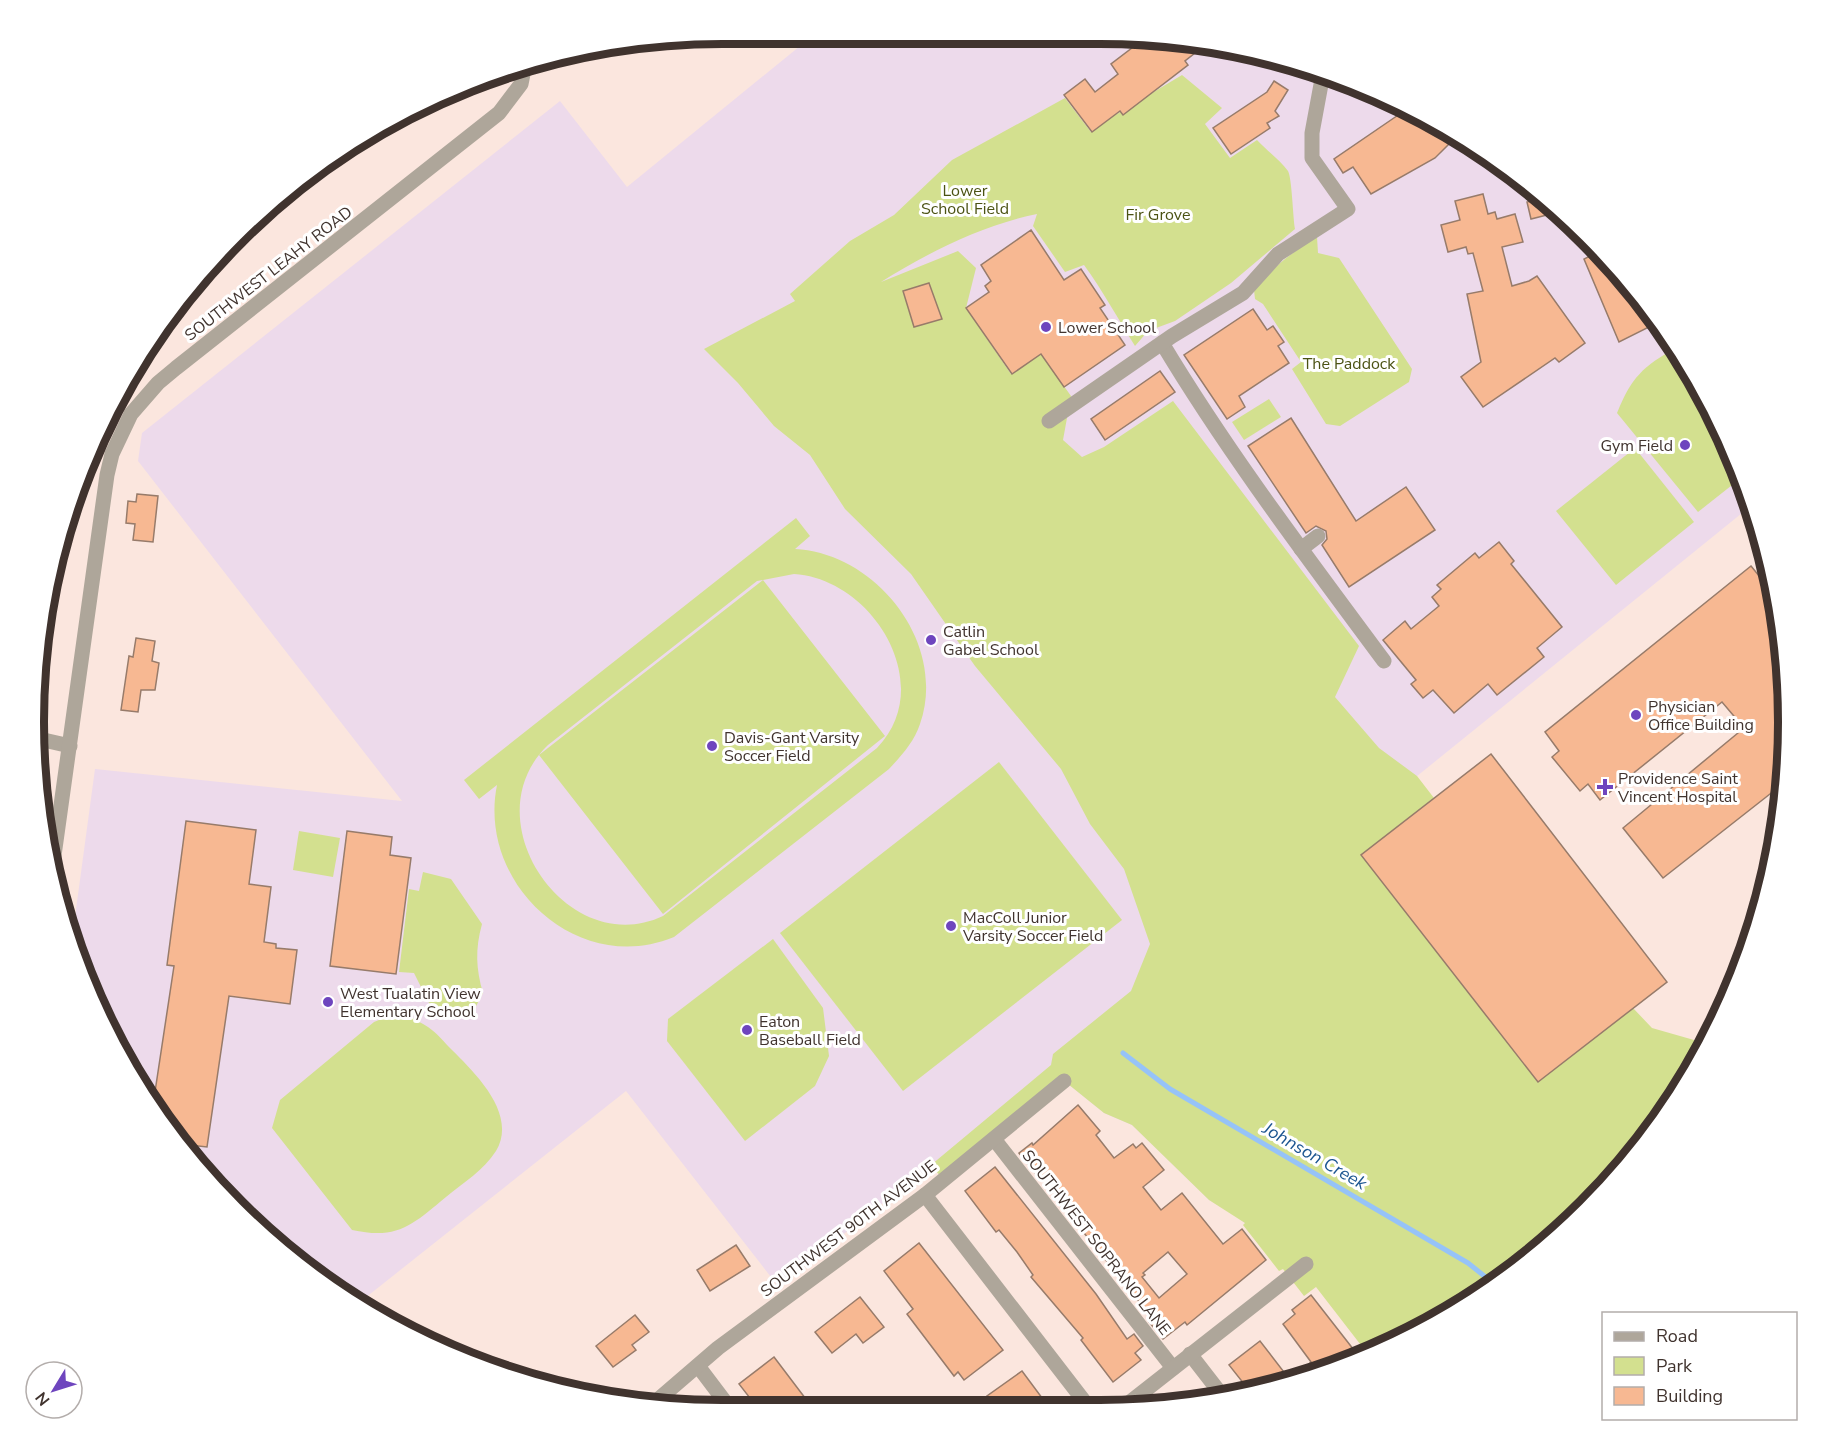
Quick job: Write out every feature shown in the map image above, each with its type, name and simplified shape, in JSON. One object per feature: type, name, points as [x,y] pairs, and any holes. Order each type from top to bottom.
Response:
[{"type":"street","name":"SOUTHWEST LEAHY ROAD","points":[[55,846],[106,475],[112,454],[131,414],[158,383],[176,368],[499,113],[521,84],[523,74]]},
{"type":"street","points":[[1049,421],[1162,343],[1243,293],[1278,254],[1348,209],[1312,158],[1312,133],[1322,82]]},
{"type":"street","points":[[1162,343],[1182,377],[1301,549],[1384,661]]},
{"type":"street","points":[[1301,549],[1318,536]]},
{"type":"street","points":[[44,740],[70,746]]},
{"type":"street","name":"SOUTHWEST 90TH AVENUE","points":[[661,1397],[698,1366],[925,1195],[1064,1081]]},
{"type":"street","name":"SOUTHWEST SOPRANO LANE","points":[[994,1139],[1173,1368]]},
{"type":"street","points":[[925,1195],[1083,1400]]},
{"type":"street","points":[[1134,1399],[1306,1264]]},
{"type":"street","points":[[1190,1354],[1218,1390]]},
{"type":"street","points":[[698,1366],[724,1400]]},
{"type":"shaded area","name":"Catlin Gabel School","points":[[802,44],[1099,44],[1188,49],[1275,67],[1317,80],[1359,95],[1438,134],[1512,184],[1579,242],[1637,309],[1663,345],[1708,422],[1726,462],[1743,512],[1212,942],[1438,1310],[1431,1314],[1261,1236],[1232,1213],[1209,1200],[1132,1125],[1104,1113],[1063,1080],[931,1165],[778,1286],[626,1091],[365,1298],[309,1260],[242,1202],[184,1135],[158,1099],[113,1022],[95,982],[74,922],[95,769],[402,801],[138,461],[142,433],[560,101],[627,187]]},
{"type":"green space","points":[[1182,75],[1222,108],[1205,124],[1230,158],[1257,140],[1288,171],[1295,229],[1231,283],[1175,321],[1148,331],[1135,346],[1084,265],[1065,272],[1033,226],[1037,214],[996,225],[956,241],[881,282],[958,251],[976,268],[966,308],[1011,374],[1041,354],[1071,396],[1063,440],[1082,457],[1104,447],[1173,401],[1359,646],[1335,697],[1379,748],[1417,776],[1434,798],[1361,855],[1538,1082],[1633,1008],[1652,1028],[1694,1040],[1697,1043],[1663,1099],[1637,1135],[1579,1202],[1512,1260],[1476,1286],[1438,1310],[1363,1347],[1316,1287],[1304,1296],[1283,1269],[1279,1271],[1243,1225],[1245,1223],[1209,1200],[1132,1125],[1104,1113],[1063,1080],[941,1177],[931,1165],[1051,1065],[1053,1054],[1131,991],[1150,944],[1124,869],[1090,824],[1061,769],[975,666],[911,574],[845,509],[810,455],[774,426],[738,383],[704,349],[795,301],[790,294],[850,241],[894,215],[952,160],[1065,98],[1091,132],[1097,118],[1117,114]]},
{"type":"green space","name":"The Paddock","points":[[1317,237],[1318,253],[1339,258],[1412,369],[1409,382],[1340,426],[1326,424],[1292,369],[1301,362],[1263,304],[1255,299],[1254,290],[1268,274],[1291,254]]},
{"type":"green space","name":"Gym Field","points":[[1668,353],[1708,422],[1734,484],[1698,512],[1617,413],[1633,382],[1655,361]]},
{"type":"green space","points":[[1269,399],[1281,417],[1244,440],[1232,422]]},
{"type":"green space","points":[[1635,448],[1694,522],[1616,585],[1556,511]]},
{"type":"green space","points":[[796,518],[810,536],[795,549],[825,554],[853,567],[878,585],[898,608],[914,634],[924,663],[926,693],[920,724],[911,742],[894,764],[674,937],[638,946],[603,944],[571,933],[542,913],[519,887],[503,856],[495,822],[497,785],[479,799],[464,780]],"holes":[[[794,574],[823,580],[849,594],[871,615],[888,639],[898,667],[901,695],[894,723],[877,748],[663,916],[628,925],[594,919],[564,901],[541,876],[525,844],[520,810],[527,776],[539,755],[548,745],[757,581]]]},
{"type":"green space","name":"Davis-Gant Varsity Soccer Field","points":[[763,580],[885,736],[663,914],[540,756],[543,751]]},
{"type":"green space","name":"MacColl Junior Varsity Soccer Field","points":[[999,762],[1122,920],[903,1091],[780,933]]},
{"type":"green space","points":[[299,831],[340,838],[333,877],[293,870]]},
{"type":"green space","points":[[423,872],[451,879],[482,924],[477,959],[483,993],[475,1008],[456,1015],[436,1017],[414,973],[399,972],[409,889],[419,891]]},
{"type":"green space","name":"Eaton Baseball Field","points":[[773,939],[823,1008],[829,1056],[815,1086],[745,1141],[667,1041],[668,1019]]},
{"type":"green space","points":[[401,1011],[434,1032],[482,1082],[498,1109],[502,1123],[501,1137],[496,1151],[479,1170],[423,1215],[404,1228],[368,1233],[352,1230],[272,1128],[280,1100],[374,1022]]},
{"type":"building","points":[[1136,45],[1198,51],[1185,61],[1188,65],[1123,115],[1120,111],[1092,132],[1064,95],[1085,79],[1095,92],[1118,74],[1111,64]]},
{"type":"building","points":[[1274,81],[1288,90],[1275,111],[1279,116],[1267,123],[1270,128],[1231,154],[1213,128],[1267,92]]},
{"type":"building","points":[[1400,114],[1451,142],[1435,158],[1371,194],[1353,167],[1343,173],[1334,159]]},
{"type":"building","points":[[1483,194],[1488,214],[1495,212],[1497,219],[1515,214],[1523,242],[1502,247],[1512,286],[1537,276],[1585,343],[1559,362],[1555,358],[1483,407],[1461,377],[1481,362],[1467,294],[1483,291],[1473,253],[1468,254],[1466,247],[1448,252],[1441,225],[1460,220],[1455,201]]},
{"type":"building","points":[[1532,201],[1547,215],[1531,219],[1527,202]]},
{"type":"building","name":"Lower School","points":[[1031,230],[1064,280],[1081,269],[1105,305],[1100,308],[1125,345],[1064,387],[1041,354],[1012,374],[966,308],[989,292],[985,286],[991,281],[981,265]]},
{"type":"building","points":[[1591,255],[1650,327],[1619,342],[1584,259]]},
{"type":"building","points":[[929,283],[942,319],[914,327],[903,291]]},
{"type":"building","points":[[1253,309],[1267,330],[1273,326],[1284,342],[1278,346],[1289,363],[1239,396],[1245,407],[1227,419],[1184,355]]},
{"type":"building","points":[[1160,371],[1175,392],[1105,440],[1091,419]]},
{"type":"building","points":[[1291,418],[1356,521],[1406,487],[1435,530],[1349,587],[1322,545],[1327,539],[1326,531],[1316,526],[1306,533],[1248,446]]},
{"type":"building","points":[[137,494],[158,496],[153,542],[133,540],[135,524],[126,523],[128,501],[136,502]]},
{"type":"building","points":[[1499,542],[1514,561],[1511,564],[1562,627],[1537,648],[1544,657],[1497,695],[1488,684],[1454,713],[1433,690],[1423,698],[1411,684],[1416,680],[1383,640],[1405,621],[1411,629],[1439,606],[1432,597],[1441,589],[1437,585],[1475,553],[1479,558]]},
{"type":"building","name":"Physician Office Building","points":[[1751,566],[1761,579],[1772,633],[1776,678],[1778,722],[1774,791],[1663,878],[1623,828],[1744,728],[1722,702],[1600,800],[1588,784],[1580,791],[1552,757],[1559,751],[1545,732]]},
{"type":"building","points":[[136,638],[155,641],[152,661],[159,663],[155,690],[141,690],[138,712],[121,710],[129,656],[133,657]]},
{"type":"building","points":[[1491,754],[1667,982],[1538,1082],[1361,855]]},
{"type":"building","points":[[186,821],[256,830],[249,884],[271,887],[264,942],[276,944],[276,948],[297,950],[290,1004],[229,996],[207,1147],[193,1145],[155,1094],[174,966],[167,965]]},
{"type":"building","points":[[347,831],[392,837],[390,855],[411,858],[396,974],[330,966]]},
{"type":"building","points":[[1078,1105],[1100,1131],[1096,1135],[1114,1158],[1133,1144],[1136,1148],[1142,1143],[1164,1170],[1143,1187],[1161,1210],[1182,1193],[1223,1244],[1242,1229],[1266,1260],[1187,1325],[1185,1322],[1163,1339],[1149,1322],[1153,1319],[1068,1213],[1071,1211],[1063,1200],[1045,1177],[1041,1180],[1019,1153],[1032,1143],[1033,1145]],"holes":[[[1168,1252],[1187,1274],[1159,1298],[1142,1277],[1145,1275],[1143,1273]]]},
{"type":"building","points":[[995,1167],[1096,1294],[1127,1339],[1134,1334],[1143,1346],[1135,1353],[1141,1360],[1113,1382],[1081,1340],[1083,1338],[1031,1277],[1033,1275],[1017,1252],[999,1230],[996,1232],[965,1191]]},
{"type":"building","points":[[919,1243],[1003,1350],[964,1380],[958,1372],[954,1376],[907,1314],[913,1309],[884,1271]]},
{"type":"building","points":[[736,1245],[750,1266],[710,1291],[697,1270]]},
{"type":"building","points":[[1311,1295],[1354,1351],[1304,1368],[1311,1362],[1283,1324],[1295,1314],[1292,1310]]},
{"type":"building","points":[[860,1297],[884,1327],[863,1343],[856,1334],[832,1353],[815,1332]]},
{"type":"building","points":[[635,1315],[649,1332],[632,1345],[636,1350],[613,1367],[596,1346]]},
{"type":"building","points":[[1260,1341],[1285,1374],[1244,1384],[1229,1365]]},
{"type":"building","points":[[774,1357],[807,1400],[751,1400],[739,1384]]},
{"type":"building","points":[[1022,1371],[1044,1400],[990,1400],[987,1396]]},
{"type":"waterway","name":"Johnson Creek","points":[[1123,1053],[1170,1089],[1468,1263],[1487,1278]]},
{"type":"place","name":"Lower School","points":[[1046,327]]},
{"type":"place","name":"Gym Field","points":[[1685,445]]},
{"type":"place","name":"Catlin Gabel School","points":[[931,640]]},
{"type":"place","name":"Physician Office Building","points":[[1636,715]]},
{"type":"place","name":"Davis-Gant Varsity Soccer Field","points":[[712,746]]},
{"type":"place","name":"Providence Saint Vincent Hospital","points":[[1605,787]]},
{"type":"place","name":"MacColl Junior Varsity Soccer Field","points":[[951,926]]},
{"type":"place","name":"West Tualatin View Elementary School","points":[[328,1002]]},
{"type":"place","name":"Eaton Baseball Field","points":[[747,1030]]},
{"type":"park label","name":"Lower School Field","points":[[965,199]]},
{"type":"park label","name":"Fir Grove","points":[[1158,214]]}]
